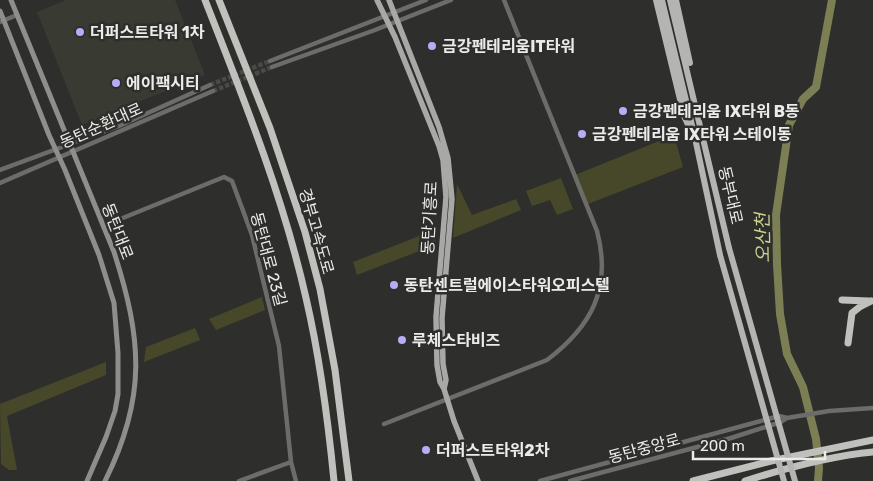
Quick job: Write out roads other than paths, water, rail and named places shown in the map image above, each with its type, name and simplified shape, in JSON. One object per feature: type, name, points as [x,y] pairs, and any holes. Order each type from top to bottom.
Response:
[{"type":"highway","name":"경부고속도로","points":[[205,0],[262,150],[295,255],[306,298],[320,370],[334,481]]},
{"type":"highway","name":"경부고속도로","points":[[219,0],[270,128],[305,232],[320,289],[335,370],[349,481]]},
{"type":"highway","points":[[656,0],[684,116],[695,138]]},
{"type":"highway","name":"동부대로","points":[[662,0],[695,138],[720,255],[784,481]]},
{"type":"highway","name":"동부대로","points":[[670,0],[729,248],[795,481]]},
{"type":"highway","points":[[676,0],[703,121],[708,155]]},
{"type":"highway","points":[[842,300],[872,301]]},
{"type":"highway","points":[[848,342],[852,313],[872,301]]},
{"type":"highway","points":[[693,481],[771,461],[873,442]]},
{"type":"highway","points":[[745,481],[776,471],[850,456],[873,454]]},
{"type":"highway","points":[[348,464],[355,481]]},
{"type":"main road","name":"동탄대로","points":[[11,0],[103,226],[124,284],[134,330],[136,373],[129,421],[105,481]]},
{"type":"main road","name":"동탄기흥로","points":[[377,0],[389,24],[432,128],[443,160],[446,197],[436,318],[440,382],[478,481]]},
{"type":"main road","name":"동탄기흥로","points":[[389,0],[444,144],[451,177],[449,242],[442,318],[446,380],[444,390]]},
{"type":"main road","name":"동탄대로","points":[[0,11],[2,21],[101,261],[114,303],[118,394],[115,411],[106,437],[87,481]]},
{"type":"street","points":[[270,61],[426,0]]},
{"type":"street","points":[[272,68],[451,0]]},
{"type":"street","points":[[384,424],[547,360],[580,330],[600,294],[602,252],[597,232],[504,0]]},
{"type":"street","points":[[2,21],[17,15]]},
{"type":"street","name":"동탄순환대로","points":[[0,170],[119,126],[210,85]]},
{"type":"street","name":"동탄순환대로","points":[[0,183],[213,91]]},
{"type":"street","name":"동탄대로 23길","points":[[103,226],[224,178],[232,181],[252,235],[279,346],[291,462],[296,481]]},
{"type":"street","points":[[540,481],[779,416],[787,418],[844,410],[873,409]]},
{"type":"street","name":"동탄중앙로","points":[[570,481],[731,438],[781,422],[787,418]]},
{"type":"street","points":[[239,481],[291,462]]},
{"type":"waterway","name":"오산천","points":[[818,481],[819,468],[816,439],[803,387],[787,354],[780,314],[776,215],[789,125],[803,99],[816,87],[832,0]]},
{"type":"tunnel","points":[[210,85],[270,61]]},
{"type":"tunnel","points":[[213,91],[272,67]]},
{"type":"place","name":"더퍼스트타워 1차","points":[[80,32]]},
{"type":"place","name":"금강펜테리움IT타워","points":[[432,46]]},
{"type":"place","name":"에이팩시티","points":[[116,83]]},
{"type":"place","name":"금강펜테리움 IX타워 B동","points":[[623,111]]},
{"type":"place","name":"금강펜테리움 IX타워 스테이동","points":[[582,134]]},
{"type":"place","name":"동탄센트럴에이스타워오피스텔","points":[[394,285]]},
{"type":"place","name":"루체스타비즈","points":[[402,340]]},
{"type":"place","name":"더퍼스트타워2차","points":[[426,450]]}]
